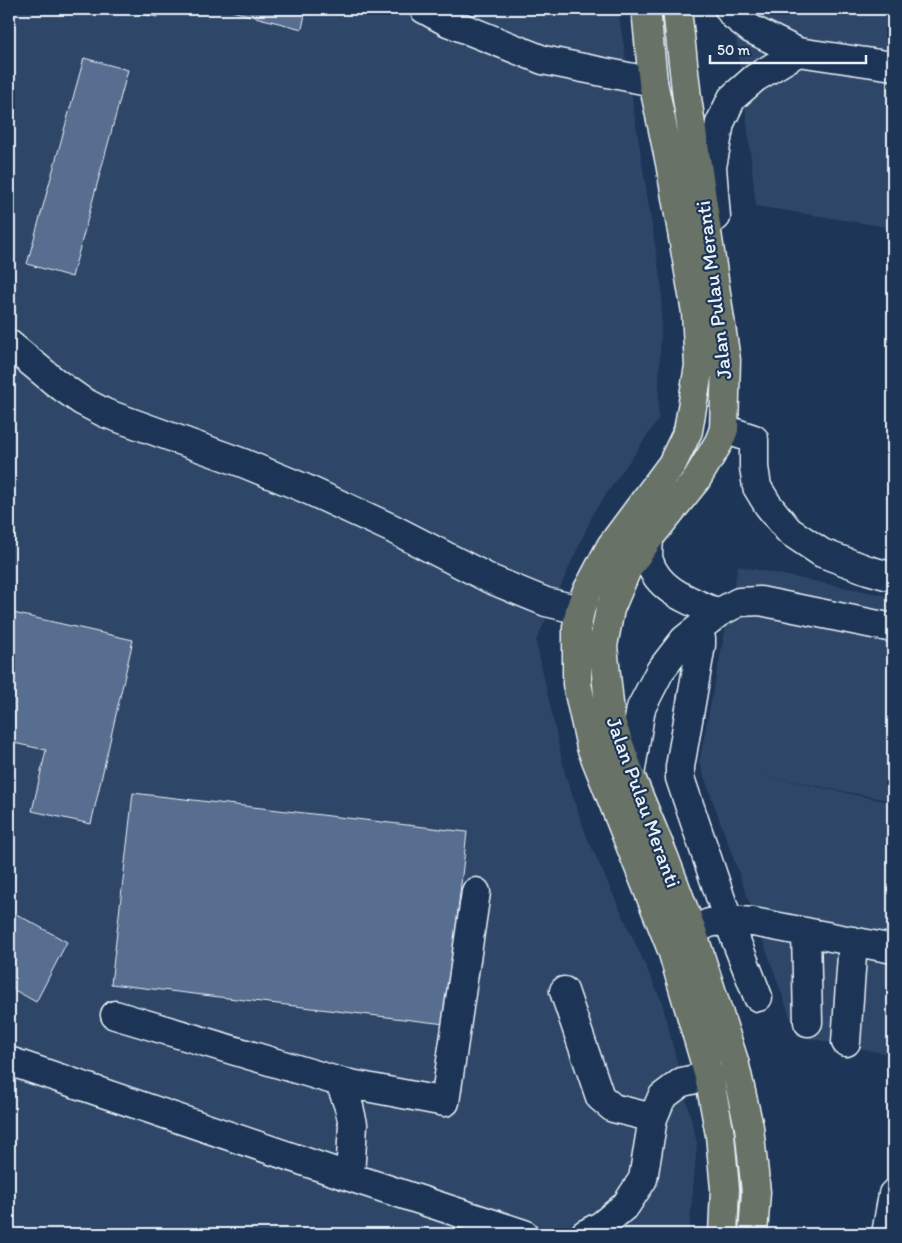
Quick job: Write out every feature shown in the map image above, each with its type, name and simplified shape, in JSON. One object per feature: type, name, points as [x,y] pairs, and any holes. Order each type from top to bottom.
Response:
[{"type":"main road","name":"Jalan Pulau Meranti","points":[[646,9],[653,82],[670,163],[696,312],[699,366],[688,431],[676,456],[611,546],[586,593],[577,627],[577,684],[591,747],[672,950],[709,1076],[720,1135],[725,1188],[723,1234]]},
{"type":"main road","name":"Jalan Pulau Meranti","points":[[677,9],[687,98],[726,360],[724,429],[719,442],[696,480],[649,538],[627,569],[610,609],[603,646],[611,722],[692,931],[734,1061],[749,1127],[756,1192],[754,1234]]},
{"type":"street","points":[[424,9],[448,22],[543,60],[653,82]]},
{"type":"street","points":[[729,9],[751,29],[798,52],[893,66]]},
{"type":"street","points":[[715,283],[716,222],[712,167],[720,123],[732,98],[755,78],[798,52]]},
{"type":"street","points":[[9,344],[55,382],[82,401],[105,413],[252,466],[390,528],[490,578],[546,602],[580,610]]},
{"type":"street","points":[[724,429],[754,439],[754,467],[758,487],[768,505],[788,531],[822,553],[893,577]]},
{"type":"street","points":[[649,538],[648,559],[659,580],[708,621]]},
{"type":"street","points":[[630,775],[642,708],[660,671],[684,640],[708,621],[739,602],[760,601],[893,628]]},
{"type":"street","points":[[708,621],[701,639],[680,767],[680,778],[728,920],[758,996]]},
{"type":"street","points":[[116,1014],[340,1082],[445,1102],[476,892]]},
{"type":"street","points":[[692,931],[709,923],[728,920],[753,922],[893,949]]},
{"type":"street","points":[[806,932],[808,1022]]},
{"type":"street","points":[[846,1042],[853,941]]},
{"type":"street","points":[[564,991],[600,1097],[613,1108],[653,1118]]},
{"type":"street","points":[[9,1061],[524,1234]]},
{"type":"street","points":[[585,1234],[602,1225],[626,1205],[643,1179],[653,1118],[662,1097],[682,1082],[709,1076]]},
{"type":"street","points":[[340,1082],[353,1124],[350,1177]]},
{"type":"street","points":[[886,1234],[893,1194]]},
{"type":"shaded area","points":[[9,9],[618,9],[662,290],[658,420],[594,512],[536,641],[565,774],[587,837],[662,1002],[697,1143],[689,1234],[9,1234]]},
{"type":"shaded area","points":[[732,9],[893,9],[893,228],[756,206]]},
{"type":"shaded area","points":[[738,566],[893,597],[893,801],[757,774],[893,803],[893,1055],[797,1036],[699,762]]},
{"type":"building","points":[[118,9],[159,9],[157,17]]},
{"type":"building","points":[[224,9],[306,9],[302,29]]},
{"type":"building","points":[[84,58],[128,70],[72,277],[27,264]]},
{"type":"building","points":[[9,612],[133,640],[91,824],[32,811],[46,750],[9,742]]},
{"type":"building","points":[[133,793],[467,832],[445,1024],[111,984]]},
{"type":"building","points":[[9,910],[67,942],[36,1002],[9,987]]}]
